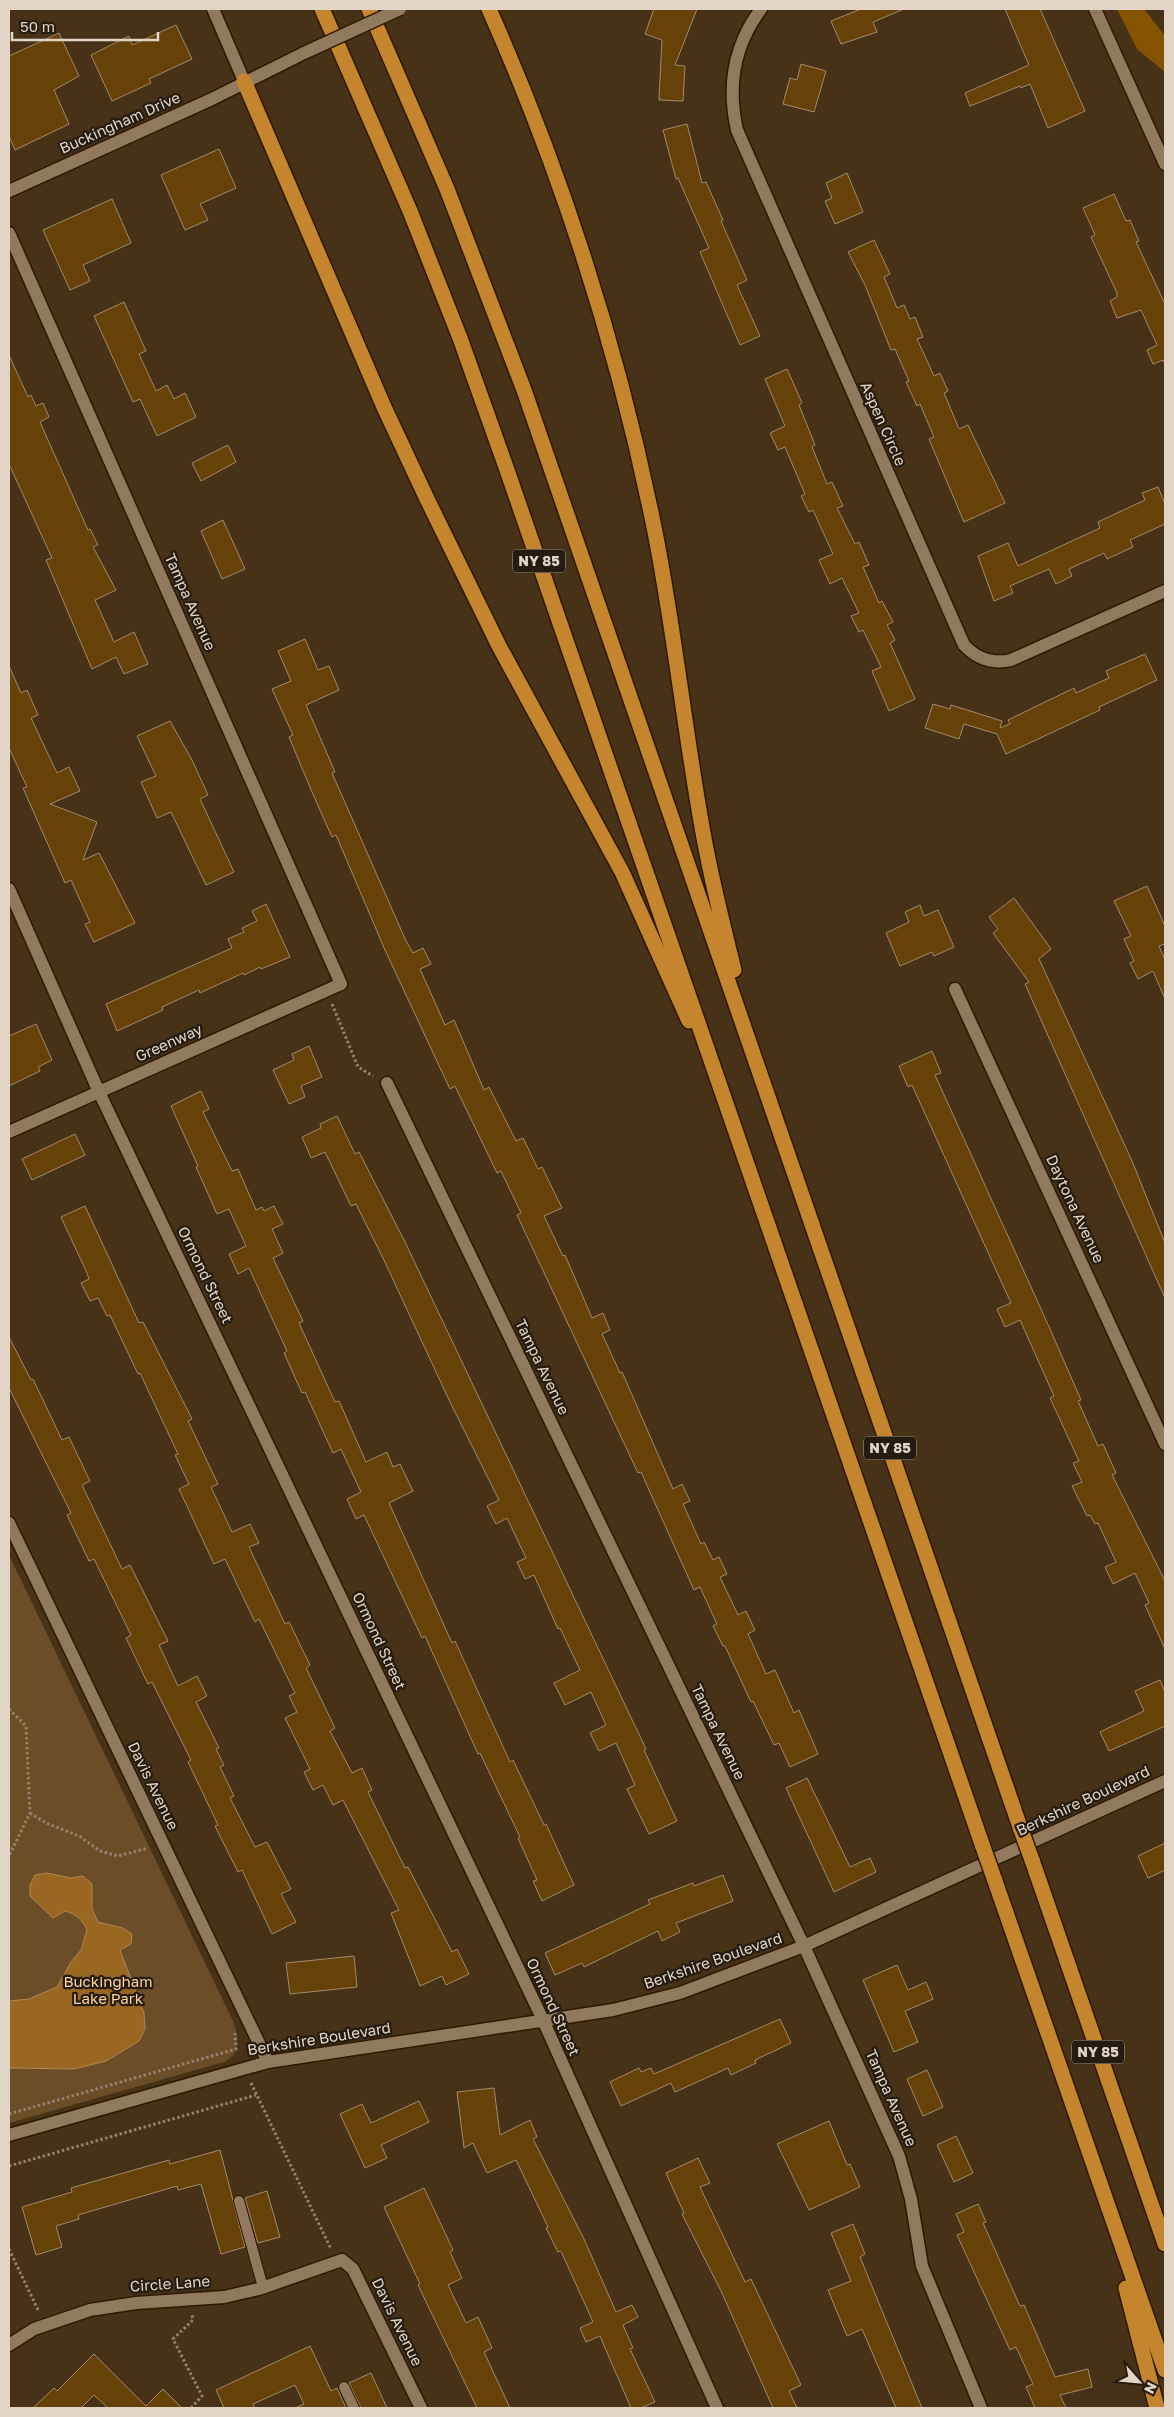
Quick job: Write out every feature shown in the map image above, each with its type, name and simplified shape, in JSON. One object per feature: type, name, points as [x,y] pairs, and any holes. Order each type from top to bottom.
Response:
[{"type":"highway","name":"NY 85","points":[[322,9],[407,203],[460,338],[733,1122],[1095,2173],[1165,2370]]},
{"type":"highway","name":"NY 85","points":[[369,9],[447,189],[521,382],[1165,2244]]},
{"type":"highway","points":[[489,9],[564,202],[606,330],[625,399],[666,596],[696,794],[712,880],[758,1066]]},
{"type":"highway","points":[[244,81],[384,407],[423,491],[499,646],[622,872],[733,1122]]},
{"type":"highway","points":[[1134,2157],[1165,2227]]},
{"type":"highway","points":[[1095,2173],[1157,2408]]},
{"type":"street","points":[[214,9],[244,81]]},
{"type":"street","name":"Buckingham Drive","points":[[9,191],[212,99],[244,81],[400,9]]},
{"type":"street","name":"Aspen Circle","points":[[761,9],[744,36],[734,66],[732,98],[737,130],[964,645],[983,659],[999,662],[1011,660],[1165,591]]},
{"type":"street","points":[[1095,9],[1165,164]]},
{"type":"street","name":"Tampa Avenue","points":[[9,233],[342,984]]},
{"type":"street","name":"Ormond Street","points":[[9,889],[100,1092],[543,2020],[718,2408]]},
{"type":"street","name":"Greenway","points":[[9,1132],[342,984]]},
{"type":"street","name":"Daytona Avenue","points":[[955,989],[1165,1444]]},
{"type":"street","name":"Tampa Avenue","points":[[387,1084],[804,1946],[899,2156],[911,2199],[922,2266],[981,2408]]},
{"type":"street","name":"Davis Avenue","points":[[9,1523],[268,2062]]},
{"type":"street","name":"Berkshire Boulevard","points":[[9,2135],[268,2062],[543,2020],[647,2002],[714,1981],[804,1946],[1165,1781]]},
{"type":"street","name":"Davis Avenue","points":[[337,2260],[345,2261],[353,2269],[422,2408]]},
{"type":"street","name":"Circle Lane","points":[[9,2345],[46,2325],[77,2314],[114,2305],[224,2296],[263,2287],[337,2260]]},
{"type":"lane","points":[[239,2201],[263,2287]]},
{"type":"lane","points":[[344,2386],[354,2408]]},
{"type":"path","points":[[326,990],[358,1067],[387,1084]]},
{"type":"path","points":[[9,1709],[26,1726],[30,1813],[9,1856]]},
{"type":"path","points":[[30,1813],[46,1823],[79,1836],[100,1851],[118,1856],[148,1848]]},
{"type":"path","points":[[144,1840],[152,1857]]},
{"type":"path","points":[[234,2030],[236,2049],[256,2095],[337,2260]]},
{"type":"path","points":[[9,2114],[236,2049]]},
{"type":"path","points":[[9,2166],[256,2095]]},
{"type":"path","points":[[9,2250],[46,2325]]},
{"type":"path","points":[[190,2300],[193,2320],[173,2339],[202,2396],[191,2408]]},
{"type":"green space","name":"Buckingham Lake Park","points":[[9,1555],[233,2021],[237,2033],[237,2044],[233,2054],[224,2062],[9,2123]]},
{"type":"shaded area","points":[[1117,9],[1144,9],[1165,36],[1165,72],[1137,49]]},
{"type":"shaded area","points":[[47,1873],[71,1878],[83,1876],[92,1884],[92,1909],[98,1922],[123,1928],[132,1934],[131,1944],[120,1950],[144,2013],[145,2029],[139,2041],[106,2061],[74,2069],[9,2068],[9,2001],[29,1999],[57,1987],[71,1962],[81,1950],[87,1930],[81,1920],[69,1912],[65,1911],[53,1918],[30,1896],[30,1885],[35,1875]]},
{"type":"building","points":[[654,9],[697,9],[675,65],[685,66],[683,101],[659,100],[662,40],[645,34]]},
{"type":"building","points":[[861,9],[904,9],[873,22],[877,32],[841,44],[831,21]]},
{"type":"building","points":[[1005,9],[1040,9],[1085,111],[1048,128],[1030,84],[1021,88],[1020,86],[970,106],[965,93],[1029,65]]},
{"type":"building","points":[[176,25],[192,59],[149,79],[151,83],[112,101],[91,55],[129,36],[132,45]]},
{"type":"building","points":[[59,33],[79,76],[54,90],[69,124],[15,150],[9,136],[9,56]]},
{"type":"building","points":[[801,64],[826,71],[814,112],[783,104],[790,78],[797,80]]},
{"type":"building","points":[[687,124],[702,183],[706,182],[747,280],[737,285],[760,336],[740,345],[700,252],[709,248],[678,178],[676,179],[663,130]]},
{"type":"building","points":[[219,149],[236,188],[200,204],[208,220],[185,230],[161,175]]},
{"type":"building","points":[[847,173],[863,212],[835,224],[825,201],[832,198],[826,183]]},
{"type":"building","points":[[1114,194],[1126,221],[1130,220],[1139,241],[1136,242],[1165,304],[1165,364],[1163,360],[1153,364],[1147,350],[1157,345],[1141,310],[1117,318],[1110,301],[1117,297],[1117,293],[1091,237],[1095,235],[1083,208]]},
{"type":"building","points":[[112,199],[131,243],[83,265],[90,281],[70,290],[43,230]]},
{"type":"building","points":[[874,240],[890,274],[884,277],[897,308],[904,305],[910,319],[915,317],[923,337],[917,339],[934,376],[940,373],[948,391],[944,393],[959,429],[968,425],[1005,503],[964,522],[929,439],[934,437],[920,404],[917,406],[906,382],[909,381],[895,349],[891,350],[865,285],[848,252]]},
{"type":"building","points":[[124,302],[146,351],[139,354],[156,391],[167,385],[174,399],[185,393],[196,417],[157,436],[140,399],[133,402],[94,316]]},
{"type":"building","points":[[9,355],[28,397],[31,395],[36,406],[43,403],[49,417],[40,422],[88,530],[90,529],[98,545],[93,547],[116,590],[95,600],[114,642],[134,632],[148,664],[124,674],[116,657],[92,669],[46,560],[52,558],[9,464]]},
{"type":"building","points":[[787,369],[802,403],[799,405],[815,445],[812,447],[827,484],[832,482],[843,506],[837,508],[855,544],[859,542],[869,565],[863,567],[879,603],[882,601],[893,622],[887,625],[895,640],[890,643],[915,699],[889,711],[872,671],[881,667],[863,630],[859,632],[851,616],[859,613],[842,578],[830,584],[819,560],[833,554],[813,510],[809,512],[801,496],[805,494],[785,447],[778,450],[770,433],[785,426],[765,379]]},
{"type":"building","points":[[228,445],[236,462],[201,481],[192,463]]},
{"type":"building","points":[[1158,487],[1165,504],[1165,524],[1130,540],[1133,547],[1107,559],[1104,553],[1069,569],[1072,576],[1056,584],[1049,569],[1010,586],[1013,593],[994,601],[978,556],[1008,543],[1018,566],[1100,528],[1098,522],[1145,500],[1142,493]]},
{"type":"building","points":[[223,520],[245,569],[222,579],[201,531]]},
{"type":"building","points":[[305,639],[318,670],[329,666],[339,690],[306,705],[335,772],[332,773],[406,941],[413,953],[423,948],[431,964],[420,969],[445,1025],[454,1020],[484,1090],[489,1087],[516,1141],[523,1138],[538,1169],[542,1167],[562,1208],[544,1216],[563,1256],[565,1255],[592,1318],[603,1313],[610,1330],[602,1334],[620,1373],[622,1372],[673,1489],[682,1484],[690,1501],[683,1504],[701,1544],[704,1542],[713,1560],[719,1557],[727,1574],[720,1577],[738,1615],[746,1611],[755,1630],[748,1634],[766,1674],[775,1670],[794,1713],[799,1710],[818,1754],[790,1767],[779,1743],[774,1745],[753,1701],[751,1702],[725,1646],[723,1646],[713,1626],[717,1624],[700,1587],[694,1590],[641,1472],[638,1473],[517,1215],[521,1213],[501,1171],[497,1173],[455,1086],[450,1089],[385,950],[336,835],[332,837],[312,792],[289,737],[293,735],[272,689],[291,681],[278,651]]},
{"type":"building","points":[[1145,654],[1157,680],[1099,707],[1100,710],[1006,754],[997,734],[964,724],[959,739],[925,728],[933,704],[950,709],[951,705],[1002,721],[1000,728],[1010,724],[1008,720],[1074,688],[1076,693],[1109,678],[1106,671]]},
{"type":"building","points":[[9,666],[21,693],[27,690],[38,715],[31,718],[57,773],[69,767],[80,791],[50,804],[97,822],[83,860],[99,853],[135,923],[94,942],[85,924],[90,922],[71,880],[65,883],[23,788],[27,787],[9,748]]},
{"type":"building","points":[[170,721],[192,760],[208,795],[200,799],[234,872],[206,885],[171,812],[157,818],[141,782],[156,776],[137,736]]},
{"type":"building","points":[[1147,886],[1165,926],[1165,944],[1159,946],[1165,960],[1165,999],[1153,971],[1138,979],[1130,963],[1134,961],[1124,939],[1131,936],[1114,901]]},
{"type":"building","points":[[1014,898],[1051,949],[1039,959],[1132,1161],[1165,1243],[1165,1298],[1025,984],[1029,982],[993,933],[998,929],[989,917]]},
{"type":"building","points":[[266,904],[290,957],[261,969],[260,967],[244,975],[243,973],[200,993],[199,990],[162,1007],[163,1010],[117,1031],[106,1004],[232,948],[228,939],[244,932],[242,928],[257,921],[252,911]]},
{"type":"building","points":[[920,905],[924,916],[938,910],[954,947],[934,956],[932,952],[900,966],[886,933],[909,922],[905,912]]},
{"type":"building","points":[[36,1024],[52,1060],[38,1067],[40,1071],[9,1086],[9,1036]]},
{"type":"building","points":[[309,1046],[322,1077],[301,1086],[305,1097],[289,1104],[273,1070],[294,1060],[292,1054]]},
{"type":"building","points":[[932,1051],[941,1073],[935,1075],[1050,1329],[1081,1400],[1078,1401],[1098,1446],[1103,1444],[1116,1473],[1112,1475],[1165,1581],[1165,1649],[1145,1605],[1149,1603],[1135,1573],[1113,1584],[1105,1567],[1116,1562],[1098,1523],[1095,1524],[1090,1515],[1087,1516],[1072,1486],[1082,1482],[1073,1463],[1079,1461],[1050,1398],[1054,1396],[1020,1320],[1005,1327],[997,1309],[1011,1303],[912,1085],[908,1087],[899,1066]]},
{"type":"building","points":[[201,1091],[209,1109],[203,1112],[232,1171],[238,1169],[256,1210],[262,1207],[264,1211],[274,1206],[283,1224],[272,1229],[283,1253],[273,1258],[303,1321],[299,1323],[335,1402],[339,1401],[366,1462],[387,1452],[393,1467],[400,1464],[413,1491],[389,1503],[452,1643],[455,1641],[510,1762],[513,1760],[544,1825],[546,1824],[574,1885],[542,1901],[533,1881],[537,1880],[518,1838],[520,1837],[480,1753],[478,1754],[425,1636],[422,1638],[364,1515],[356,1519],[347,1499],[361,1492],[341,1449],[333,1453],[305,1392],[302,1393],[284,1353],[287,1351],[249,1268],[238,1274],[229,1254],[246,1246],[229,1209],[217,1214],[171,1106]]},
{"type":"building","points":[[337,1116],[355,1154],[359,1152],[405,1242],[646,1749],[644,1750],[677,1821],[649,1834],[627,1789],[635,1785],[616,1743],[599,1751],[590,1733],[606,1725],[591,1692],[565,1705],[554,1683],[580,1670],[560,1628],[558,1629],[534,1575],[525,1579],[517,1562],[526,1558],[507,1518],[496,1524],[487,1506],[499,1500],[356,1204],[351,1206],[325,1152],[311,1158],[302,1137],[321,1128],[320,1124]]},
{"type":"building","points":[[75,1134],[85,1155],[32,1180],[22,1159]]},
{"type":"building","points":[[85,1206],[139,1323],[143,1322],[192,1419],[188,1421],[218,1484],[211,1487],[232,1532],[250,1524],[259,1543],[249,1547],[285,1624],[289,1622],[310,1665],[306,1668],[335,1728],[330,1731],[352,1773],[362,1768],[372,1790],[368,1792],[405,1868],[408,1867],[452,1952],[457,1949],[469,1974],[446,1985],[442,1976],[420,1986],[391,1913],[399,1910],[343,1800],[333,1805],[323,1785],[313,1790],[304,1772],[310,1769],[285,1718],[297,1712],[289,1696],[295,1693],[259,1619],[255,1622],[225,1559],[214,1564],[179,1489],[189,1484],[175,1455],[178,1454],[140,1373],[138,1374],[110,1315],[107,1316],[98,1298],[90,1301],[81,1283],[89,1279],[61,1217]]},
{"type":"building","points":[[9,1337],[31,1380],[33,1379],[62,1440],[69,1437],[90,1481],[82,1485],[122,1569],[130,1565],[168,1641],[159,1645],[178,1686],[197,1676],[207,1696],[196,1702],[219,1748],[216,1749],[224,1765],[220,1767],[234,1796],[230,1798],[255,1847],[267,1842],[291,1889],[281,1894],[296,1922],[272,1934],[242,1870],[238,1872],[215,1826],[218,1825],[188,1762],[191,1760],[152,1682],[148,1684],[126,1638],[131,1635],[94,1559],[89,1561],[67,1515],[71,1513],[9,1388]]},
{"type":"building","points":[[1160,1680],[1165,1692],[1165,1726],[1109,1751],[1100,1732],[1144,1711],[1135,1691]]},
{"type":"building","points":[[807,1778],[850,1867],[870,1858],[876,1872],[834,1892],[786,1788]]},
{"type":"building","points":[[1165,1843],[1165,1870],[1148,1878],[1138,1856]]},
{"type":"building","points":[[723,1875],[733,1901],[676,1923],[680,1932],[662,1941],[658,1931],[584,1967],[582,1963],[555,1975],[545,1953],[650,1904],[648,1900],[693,1883],[694,1886]]},
{"type":"building","points":[[354,1956],[357,1987],[290,1994],[286,1963]]},
{"type":"building","points":[[897,1965],[908,1990],[926,1982],[933,1999],[905,2011],[918,2042],[894,2052],[863,1980]]},
{"type":"building","points":[[780,2019],[791,2043],[755,2060],[756,2063],[731,2075],[728,2068],[675,2092],[671,2083],[621,2106],[610,2082],[639,2068],[641,2072],[651,2068],[654,2074]]},
{"type":"building","points":[[927,2070],[943,2107],[923,2116],[907,2079]]},
{"type":"building","points":[[494,2088],[500,2135],[530,2120],[537,2137],[533,2139],[584,2239],[616,2312],[632,2305],[638,2317],[623,2325],[633,2348],[630,2349],[655,2402],[641,2408],[631,2408],[600,2336],[586,2342],[580,2328],[593,2322],[561,2251],[558,2252],[546,2228],[548,2227],[516,2160],[487,2173],[473,2143],[464,2148],[457,2092]]},
{"type":"building","points":[[419,2101],[429,2122],[381,2145],[387,2158],[365,2168],[340,2114],[362,2104],[371,2123]]},
{"type":"building","points":[[829,2121],[847,2165],[850,2164],[860,2187],[809,2210],[777,2144]]},
{"type":"building","points":[[956,2136],[973,2173],[954,2182],[937,2145]]},
{"type":"building","points":[[220,2150],[245,2247],[221,2254],[201,2184],[178,2190],[177,2186],[78,2215],[79,2219],[56,2226],[62,2247],[36,2255],[22,2207],[72,2192],[71,2188],[169,2160],[170,2164]]},
{"type":"building","points":[[698,2158],[710,2183],[700,2187],[745,2282],[751,2279],[801,2385],[789,2391],[797,2408],[773,2408],[722,2293],[682,2214],[684,2213],[666,2173]]},
{"type":"building","points":[[424,2188],[453,2250],[450,2252],[462,2278],[448,2285],[466,2323],[478,2317],[492,2348],[484,2352],[510,2408],[477,2408],[418,2285],[420,2284],[384,2207]]},
{"type":"building","points":[[267,2191],[280,2237],[258,2243],[245,2198]]},
{"type":"building","points":[[978,2204],[986,2222],[983,2223],[1020,2306],[1024,2305],[1055,2377],[1088,2369],[1092,2387],[1060,2395],[1066,2408],[1035,2408],[1026,2387],[1033,2384],[1016,2347],[1010,2350],[957,2235],[964,2232],[956,2214]]},
{"type":"building","points":[[853,2224],[865,2254],[860,2257],[922,2408],[896,2408],[862,2329],[847,2336],[828,2290],[851,2281],[831,2233]]},
{"type":"building","points":[[310,2346],[331,2391],[337,2388],[346,2408],[295,2408],[304,2404],[295,2385],[253,2404],[255,2408],[224,2408],[216,2390]]},
{"type":"building","points":[[94,2354],[146,2406],[163,2389],[182,2408],[108,2408],[94,2395],[81,2408],[33,2408],[54,2388],[57,2391]]},
{"type":"building","points":[[371,2373],[387,2408],[361,2408],[349,2383]]}]
